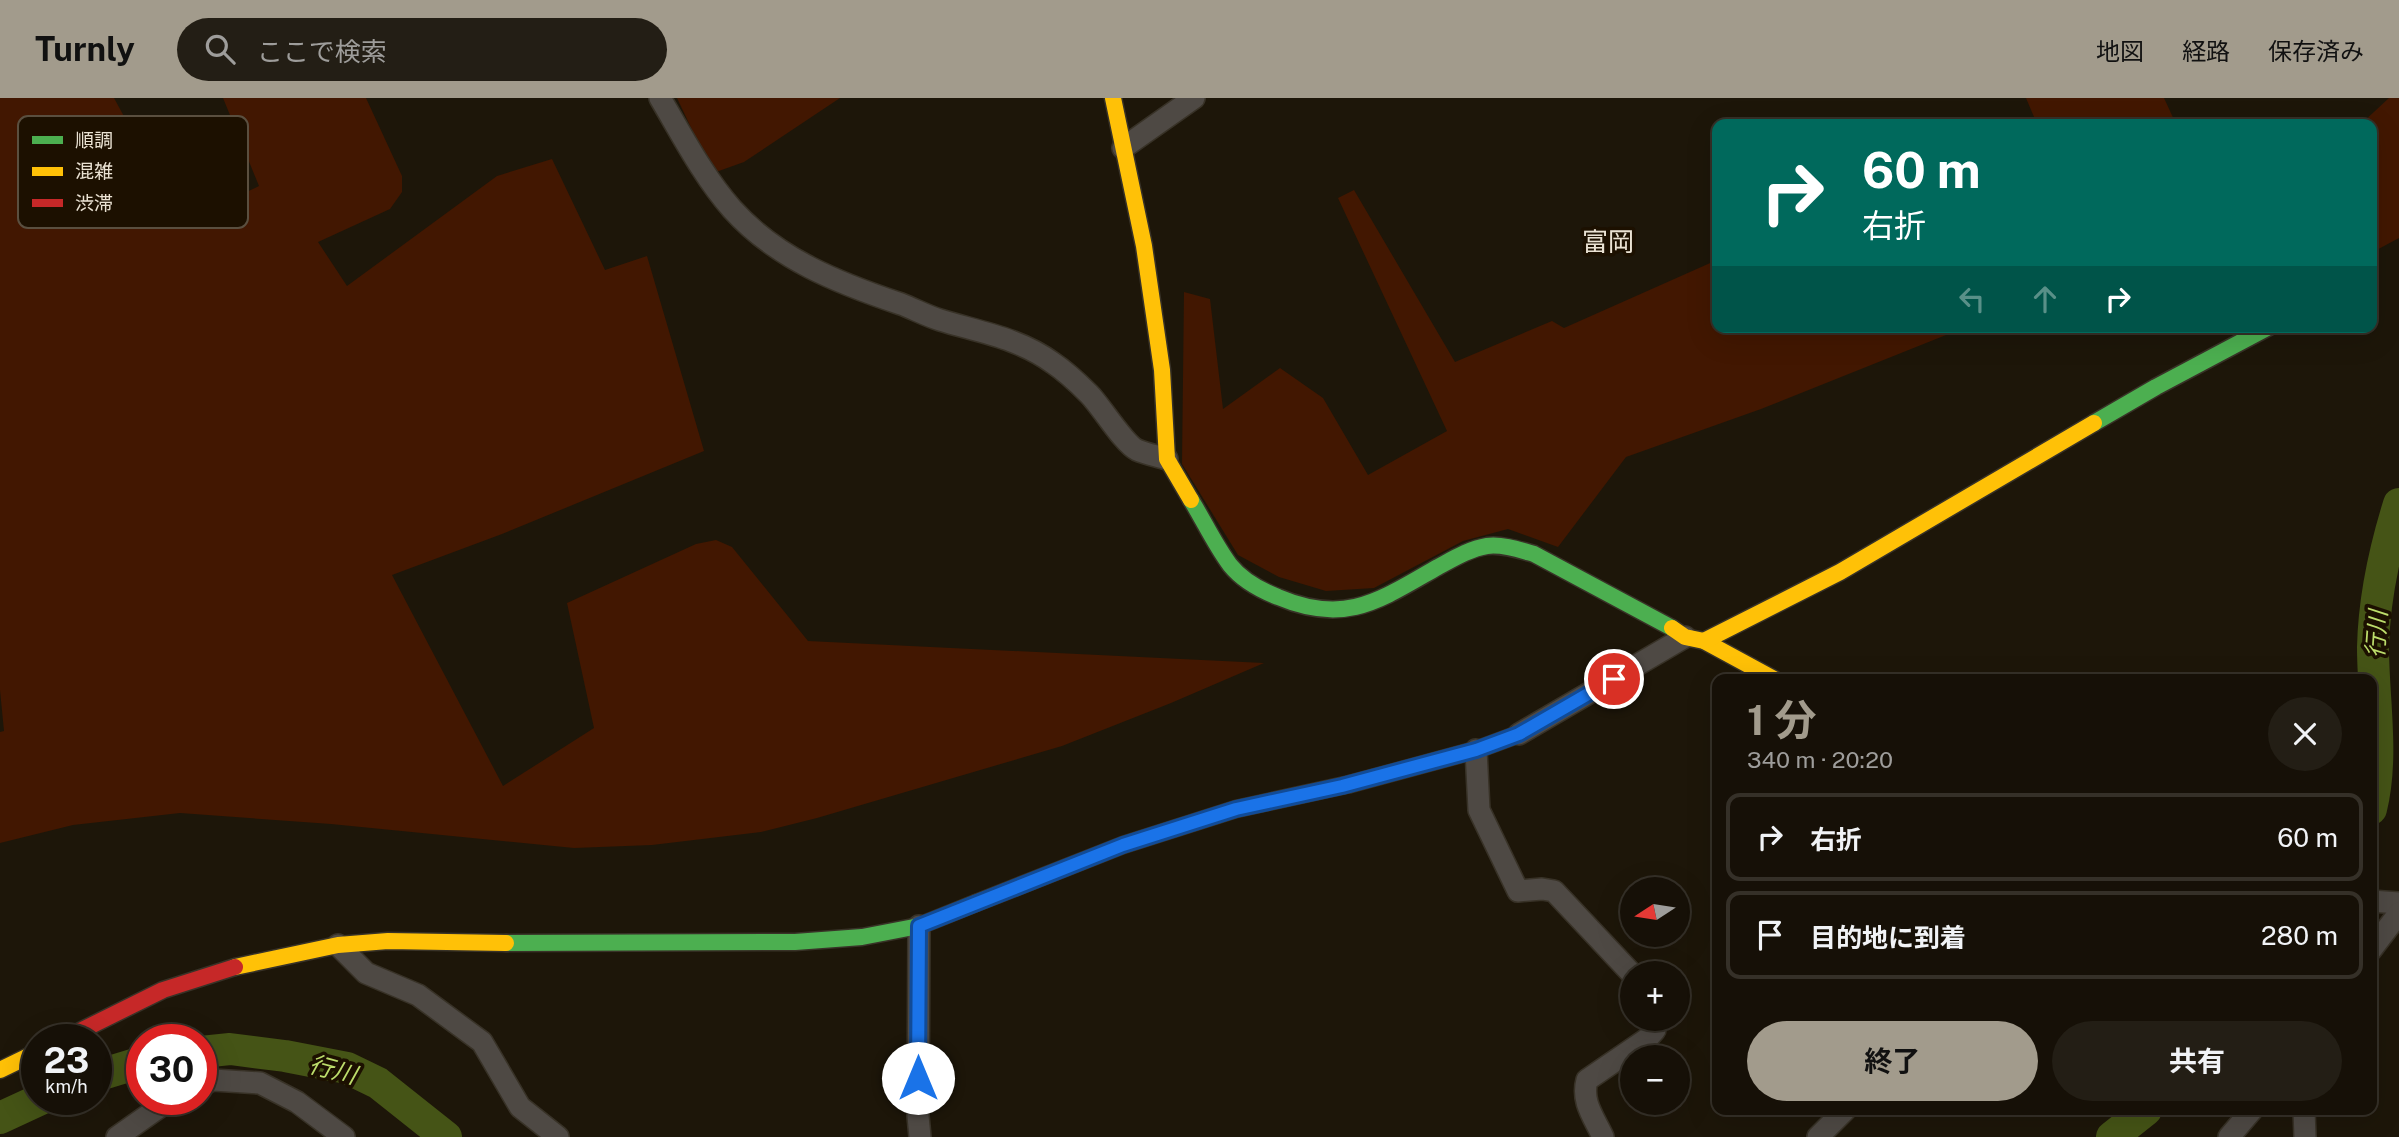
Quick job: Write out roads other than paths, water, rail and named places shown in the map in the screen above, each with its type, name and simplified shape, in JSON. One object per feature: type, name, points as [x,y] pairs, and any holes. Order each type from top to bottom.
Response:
[{"type":"street","points":[[660,98],[692,152],[731,208],[760,236],[801,263],[857,291],[903,305],[939,320],[997,335],[1033,351],[1053,362],[1088,394],[1135,449],[1167,459]]},
{"type":"street","points":[[1113,98],[1144,246],[1162,370],[1167,459],[1230,565],[1243,578],[1263,591],[1294,604],[1351,610],[1374,603],[1461,554],[1488,546],[1503,547],[1534,554],[1561,567],[1764,674]]},
{"type":"street","points":[[1124,148],[1194,98]]},
{"type":"street","points":[[94,1024],[163,990],[250,962],[338,946],[388,941],[795,942],[862,937],[919,926],[1123,845],[1236,809],[1342,786],[1476,750],[1519,734],[1694,639],[1840,572],[2156,387],[2258,333]]},
{"type":"street","points":[[1476,750],[1479,810],[1518,891],[1554,891],[1620,961]]},
{"type":"street","points":[[2377,901],[2399,903]]},
{"type":"street","points":[[2377,942],[2399,913]]},
{"type":"street","points":[[919,926],[920,1137]]},
{"type":"street","points":[[338,946],[366,973],[418,995],[482,1042],[520,1107],[558,1137]]},
{"type":"street","points":[[1603,1137],[1589,1113],[1585,1099],[1587,1080],[1647,1039],[1654,1031]]},
{"type":"street","points":[[0,1070],[21,1060]]},
{"type":"street","points":[[217,1080],[260,1083],[297,1102],[344,1137]]},
{"type":"street","points":[[117,1137],[148,1115]]},
{"type":"street","points":[[1818,1137],[1840,1115]]},
{"type":"street","points":[[2229,1137],[2248,1115]]},
{"type":"street","points":[[2304,1115],[2305,1137]]},
{"type":"waterway","name":"行川","points":[[2373,674],[2374,629],[2381,575],[2399,504]]},
{"type":"waterway","name":"行川","points":[[2377,748],[2377,769]]},
{"type":"waterway","name":"行川","points":[[217,1050],[230,1049],[285,1056],[347,1068],[378,1083],[446,1137]]},
{"type":"waterway","name":"行川","points":[[112,1071],[126,1067]]},
{"type":"waterway","name":"行川","points":[[0,1118],[21,1108]]},
{"type":"waterway","name":"行川","points":[[2112,1137],[2140,1115]]},
{"type":"district","name":"富岡","points":[[1608,241]]}]
